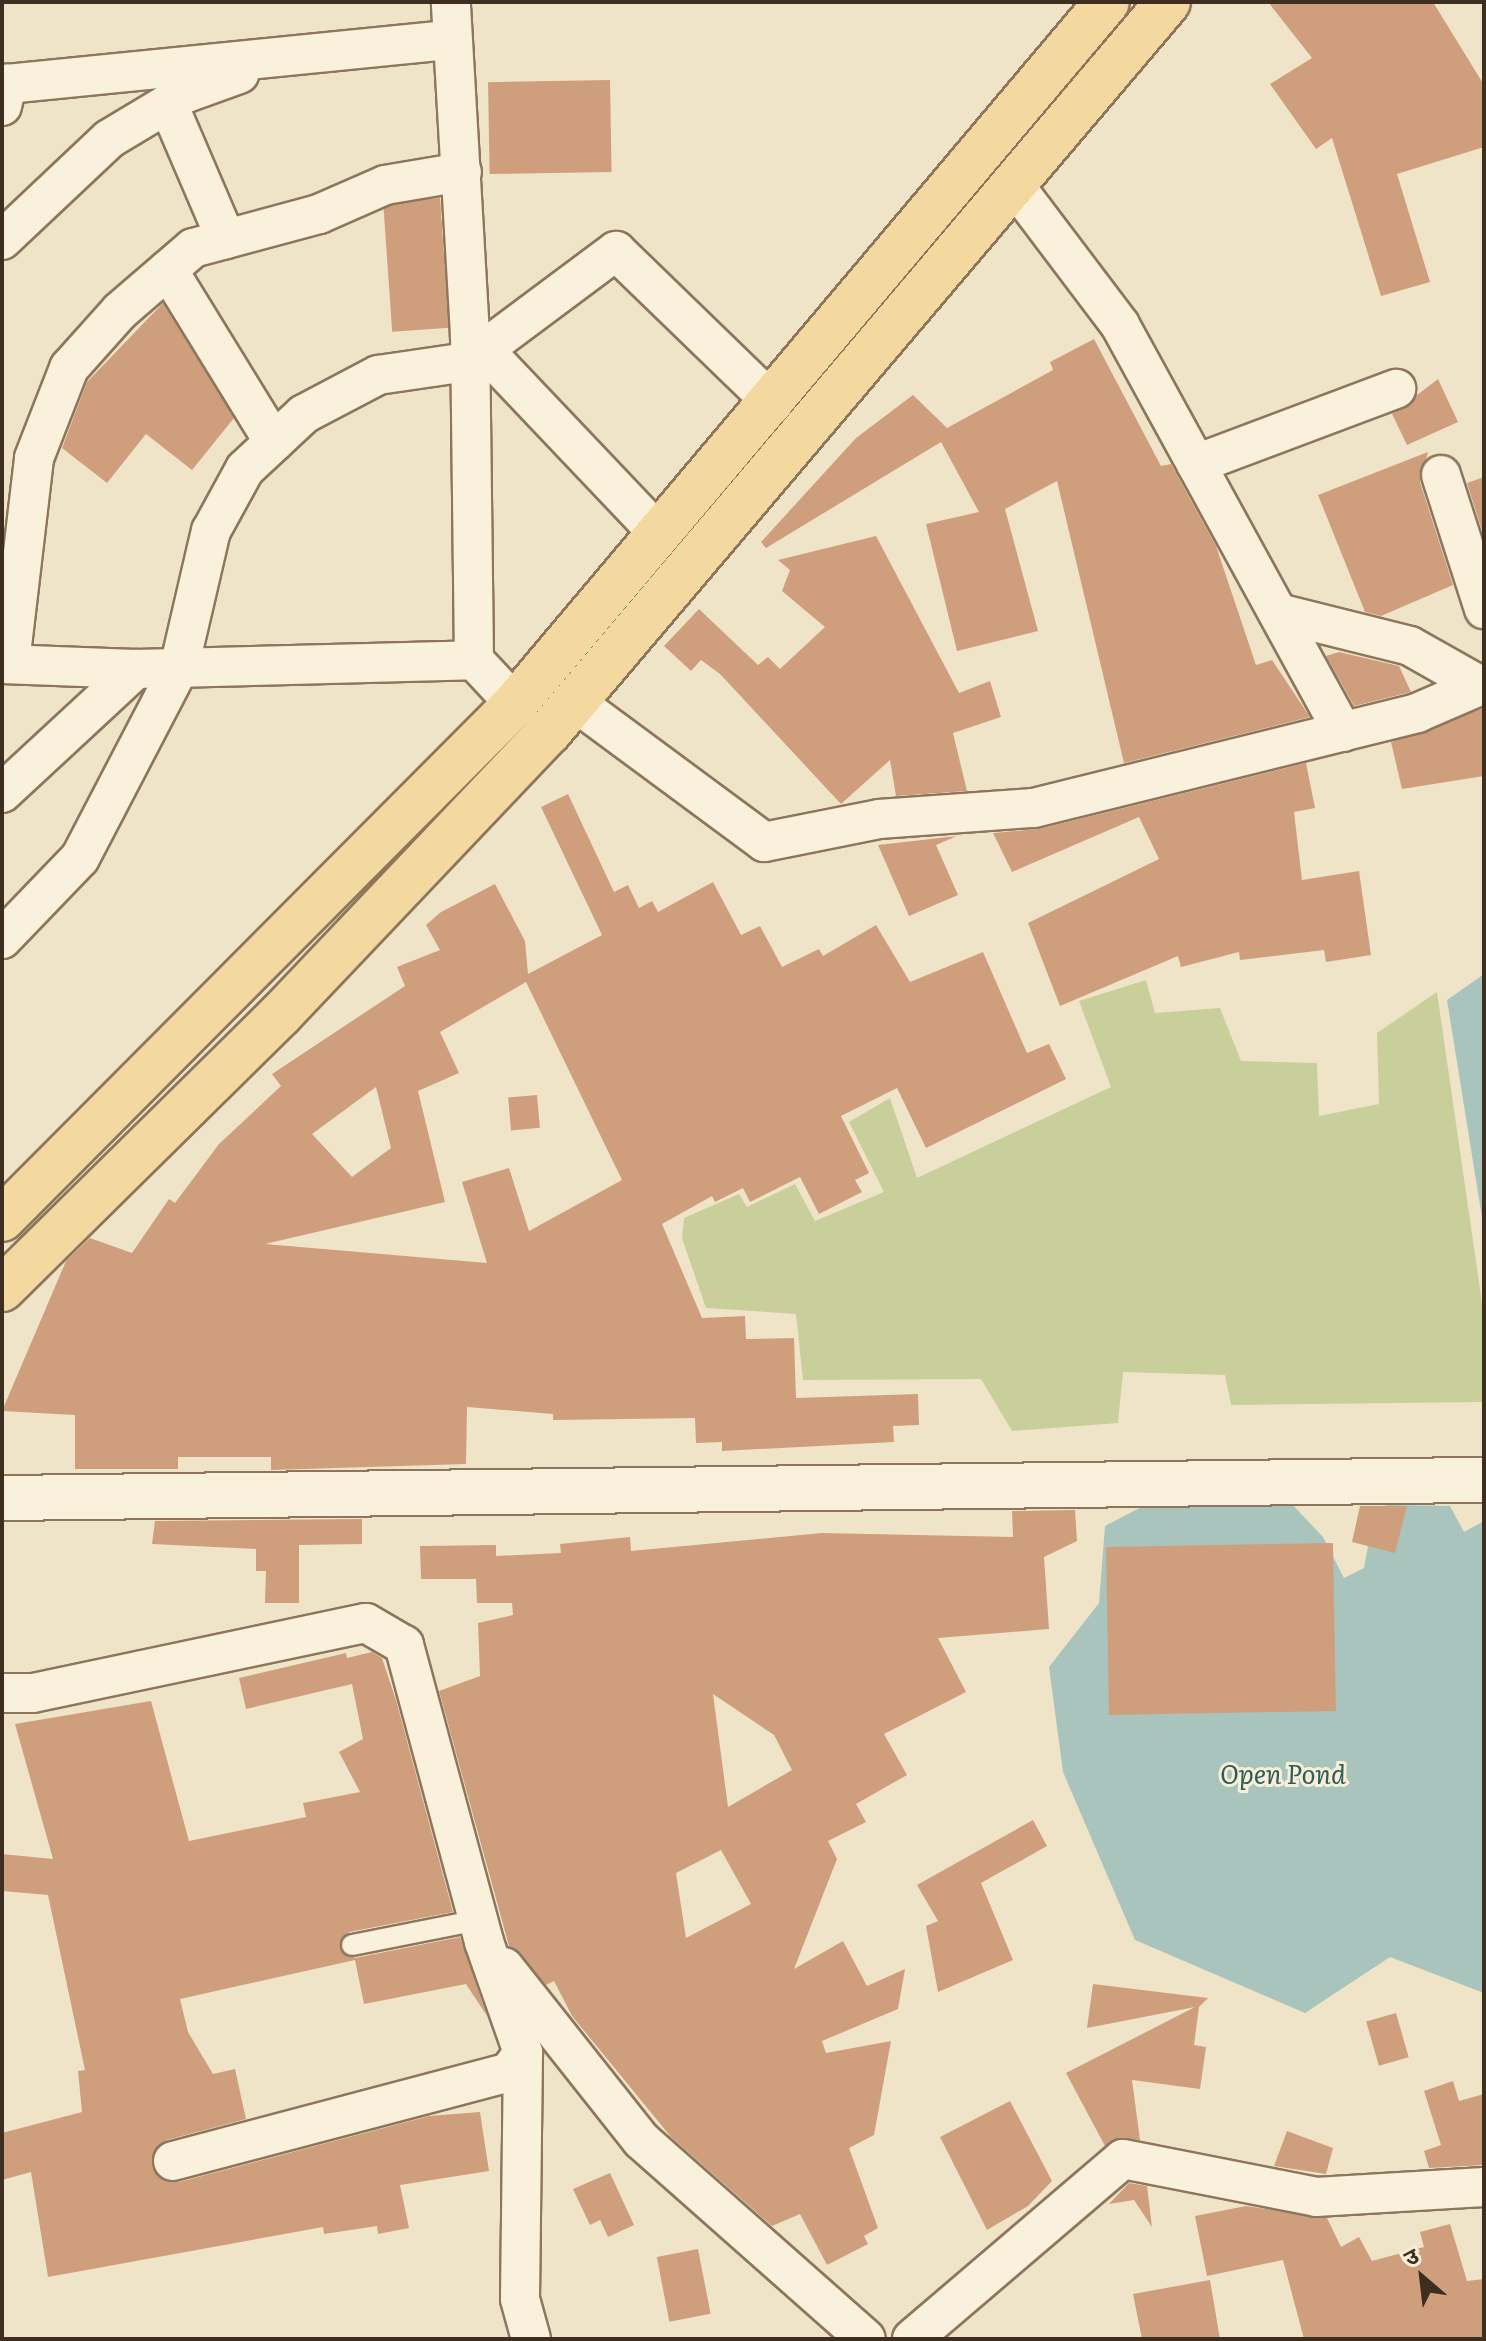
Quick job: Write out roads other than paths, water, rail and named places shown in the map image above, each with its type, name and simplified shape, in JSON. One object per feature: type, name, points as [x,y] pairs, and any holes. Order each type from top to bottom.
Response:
[{"type":"main road","points":[[2,1219],[515,704],[773,403],[1107,2]]},
{"type":"main road","points":[[2,1289],[281,1014],[575,702],[1012,182],[1168,2]]},
{"type":"street","points":[[451,2],[448,40],[462,172],[472,350],[474,660],[515,704]]},
{"type":"street","points":[[2,106],[7,84],[448,40]]},
{"type":"street","points":[[2,240],[109,139],[168,104],[292,55]]},
{"type":"street","points":[[168,104],[226,239]]},
{"type":"street","points":[[462,172],[385,185],[319,214],[193,248],[69,368],[34,458],[6,663],[136,669],[474,660]]},
{"type":"street","points":[[1012,182],[1120,325],[1343,732]]},
{"type":"street","points":[[2,939],[80,858],[179,668],[211,531],[245,469],[304,414],[378,375],[472,350],[616,251],[773,403]]},
{"type":"street","points":[[168,270],[274,442]]},
{"type":"street","points":[[472,350],[659,534]]},
{"type":"street","points":[[1196,464],[1396,389]]},
{"type":"street","points":[[1441,475],[1484,609]]},
{"type":"street","points":[[1278,613],[1410,646],[1481,685]]},
{"type":"street","points":[[2,793],[136,669]]},
{"type":"street","points":[[575,702],[764,842],[879,819],[1034,808],[1417,713],[1481,685]]},
{"type":"street","points":[[2,1498],[1484,1480]]},
{"type":"street","points":[[2,1693],[33,1693],[366,1623],[404,1645],[481,1931],[523,2053],[520,2299],[531,2339]]},
{"type":"street","points":[[481,1931],[641,2140],[866,2339]]},
{"type":"street","points":[[173,2161],[509,2072],[523,2053]]},
{"type":"street","points":[[912,2339],[1123,2159],[1316,2197],[1484,2187]]},
{"type":"lane","points":[[352,1945],[481,1931]]},
{"type":"water","points":[[1484,974],[1484,1230],[1447,1000]]},
{"type":"water","name":"Open Pond","points":[[1153,1501],[1289,1501],[1323,1537],[1344,1578],[1364,1568],[1371,1529],[1386,1505],[1450,1506],[1464,1532],[1484,1521],[1484,1993],[1390,1957],[1305,2013],[1135,1940],[1063,1772],[1049,1667],[1099,1603],[1105,1526]]}]
